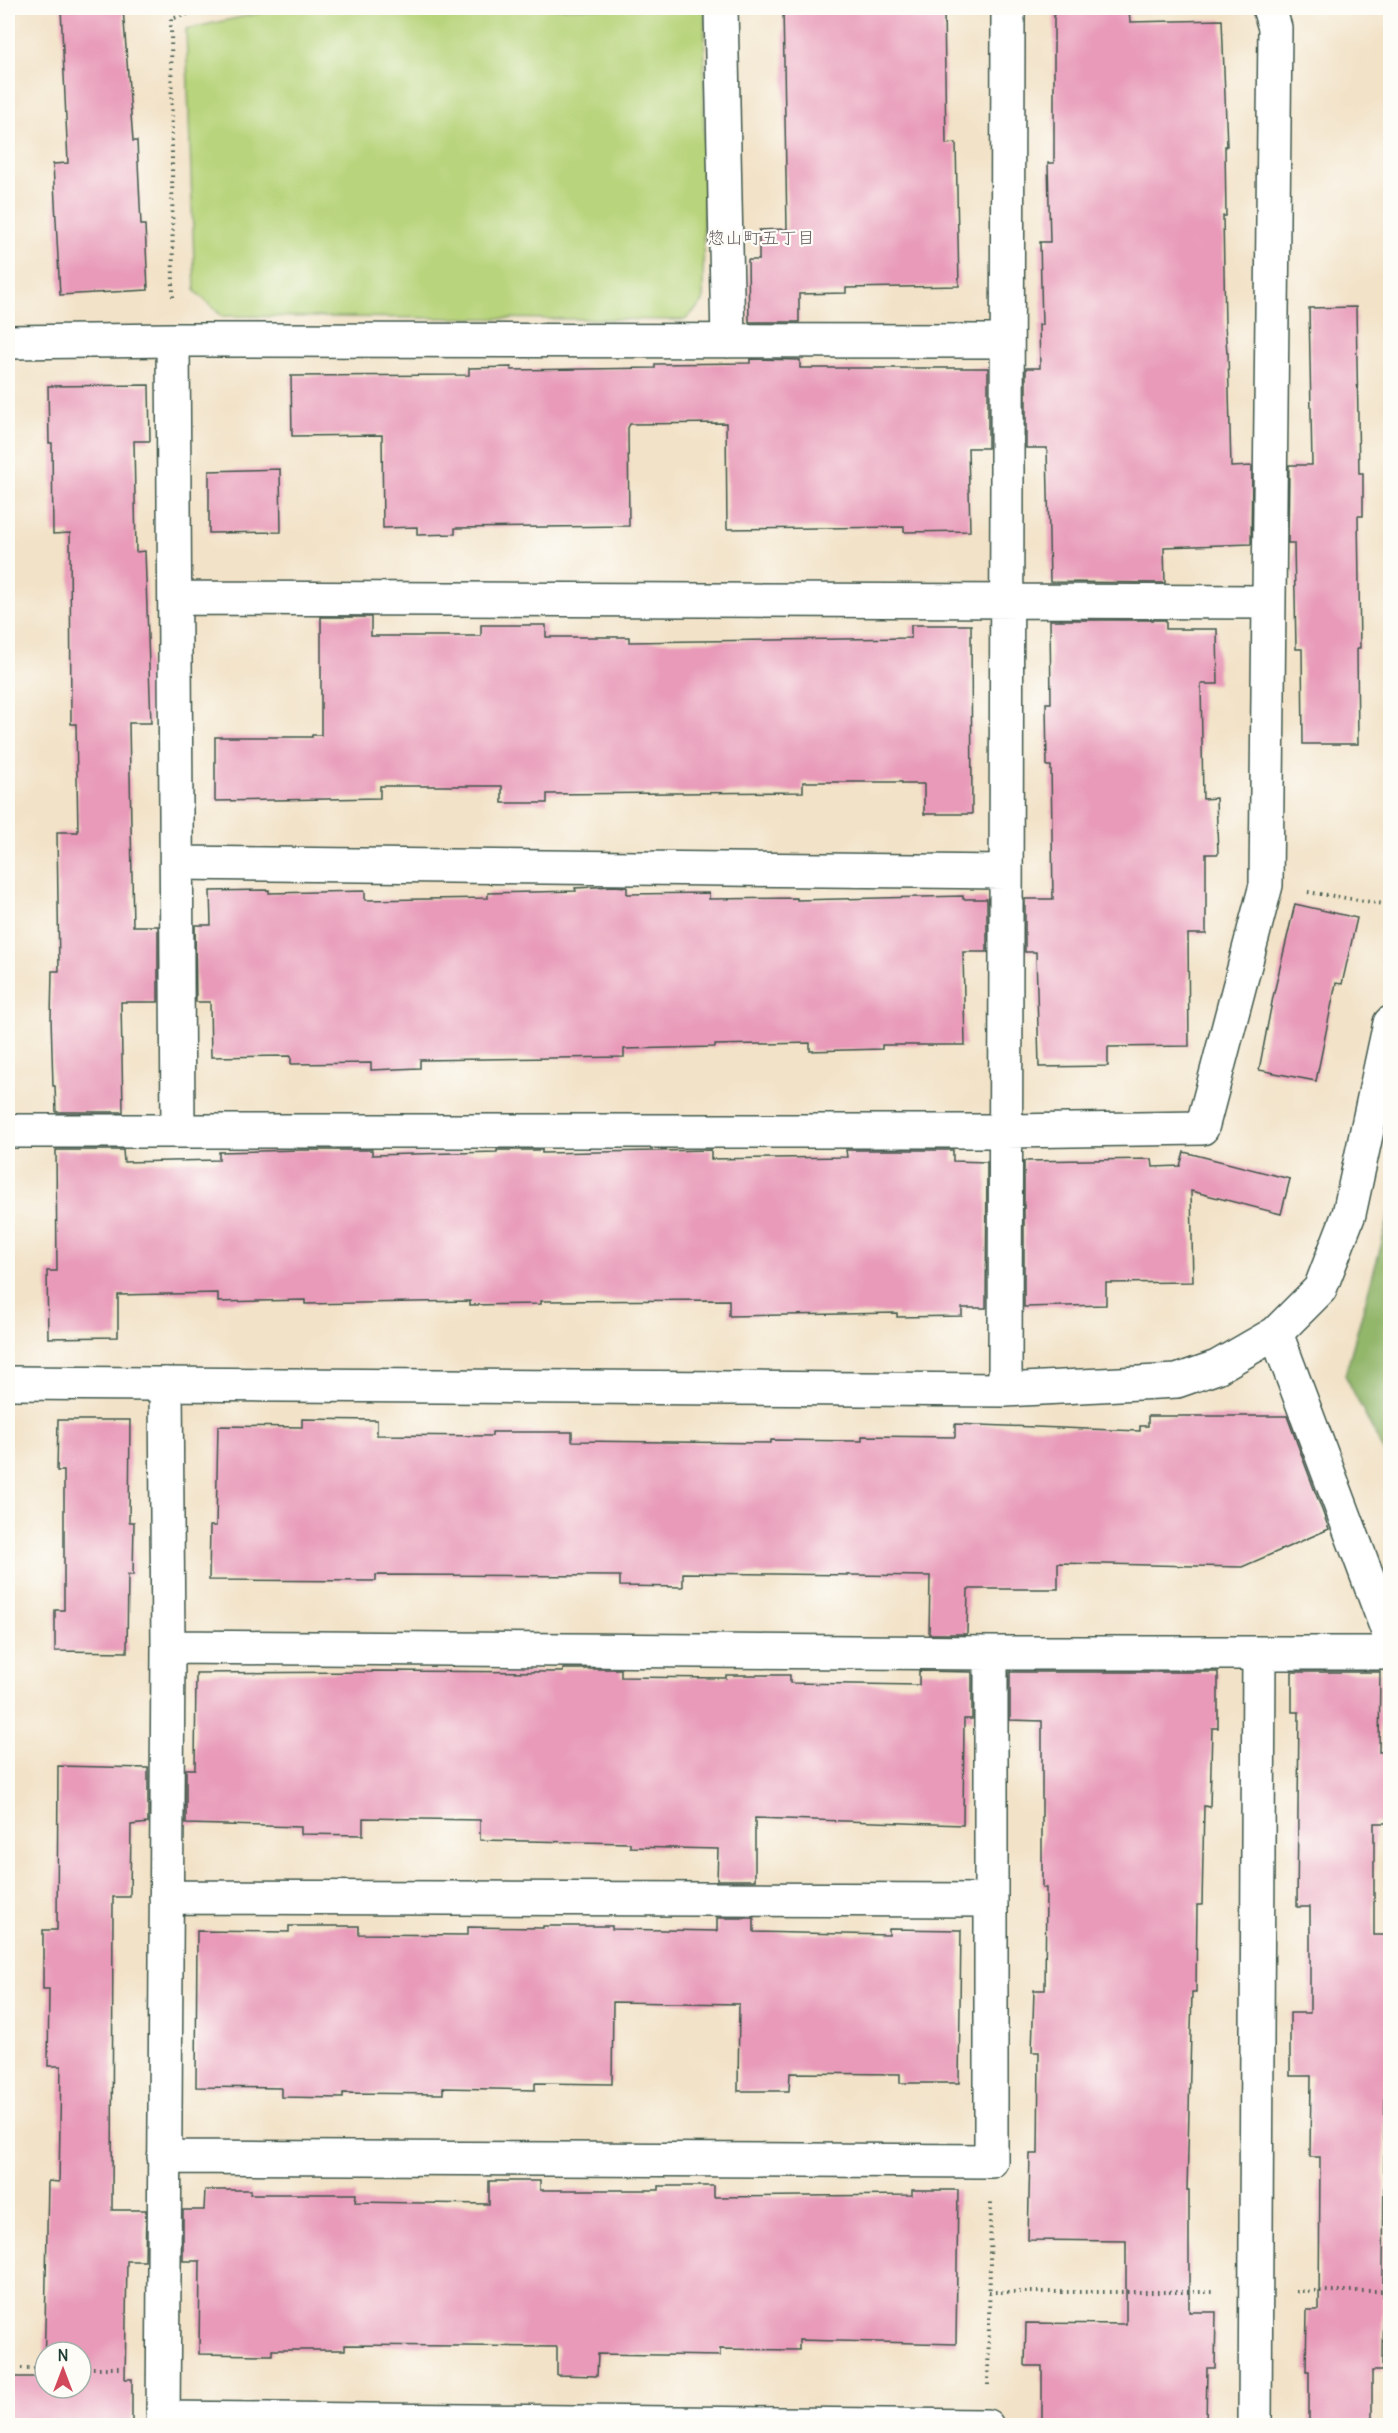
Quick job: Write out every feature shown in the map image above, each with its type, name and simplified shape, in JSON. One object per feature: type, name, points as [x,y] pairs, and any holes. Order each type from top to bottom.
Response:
[{"type":"street","points":[[721,8],[728,341]]},
{"type":"street","points":[[1005,1390],[1008,8]]},
{"type":"street","points":[[8,1131],[178,1129],[1005,1131],[1202,1128],[1266,885],[1275,28],[1269,8]]},
{"type":"street","points":[[173,340],[178,1129]]},
{"type":"street","points":[[8,342],[173,340],[1006,341]]},
{"type":"street","points":[[175,598],[1268,602]]},
{"type":"street","points":[[177,863],[1005,872]]},
{"type":"street","points":[[8,1383],[1005,1390],[1177,1381],[1217,1367],[1275,1334],[1320,1289],[1349,1214],[1390,1023]]},
{"type":"street","points":[[1275,1334],[1390,1637]]},
{"type":"street","points":[[166,1384],[168,1647],[163,2422],[987,2425]]},
{"type":"street","points":[[168,1647],[991,1653],[1390,1653]]},
{"type":"street","points":[[164,2157],[991,2161],[991,1653]]},
{"type":"street","points":[[1255,2426],[1259,1653]]},
{"type":"street","points":[[166,1897],[991,1900]]},
{"type":"path","points":[[173,340],[171,19],[208,8]]},
{"type":"path","points":[[1266,885],[1390,905]]},
{"type":"path","points":[[987,2425],[991,2161]]},
{"type":"path","points":[[989,2292],[1390,2291]]},
{"type":"path","points":[[21,2368],[33,2368]]},
{"type":"green space","points":[[283,8],[705,8],[703,302],[685,320],[222,316],[195,291],[186,29]]},
{"type":"green space","points":[[1390,1213],[1390,1464],[1345,1375]]},
{"type":"building","points":[[61,8],[123,8],[133,141],[137,141],[141,225],[145,225],[148,290],[60,295],[53,164],[68,163]]},
{"type":"building","points":[[783,8],[944,8],[946,144],[956,143],[959,286],[846,288],[846,293],[799,294],[799,322],[749,322],[748,260],[759,260],[759,230],[787,229]]},
{"type":"building","points":[[1054,8],[1129,8],[1130,22],[1222,20],[1227,146],[1225,146],[1226,216],[1223,216],[1225,325],[1228,353],[1231,467],[1252,466],[1251,544],[1164,547],[1165,583],[1050,582],[1047,448],[1026,448],[1026,368],[1040,368],[1039,325],[1042,325],[1040,242],[1050,242],[1048,163],[1054,163]]},
{"type":"building","points":[[1356,307],[1359,473],[1363,473],[1363,516],[1358,516],[1360,648],[1357,648],[1358,744],[1303,744],[1302,649],[1296,649],[1294,543],[1288,543],[1289,465],[1312,465],[1309,308]]},
{"type":"building","points":[[750,359],[800,360],[800,368],[988,368],[988,448],[968,448],[970,531],[904,532],[904,527],[727,529],[726,423],[630,424],[628,428],[629,526],[455,528],[455,534],[417,535],[417,527],[383,528],[382,435],[292,436],[291,376],[469,375],[469,368],[511,367],[511,370],[655,368],[655,364],[750,363]]},
{"type":"building","points":[[149,385],[150,441],[134,441],[136,552],[145,551],[151,723],[129,723],[133,926],[158,926],[158,1002],[121,1002],[123,1112],[56,1112],[51,1018],[52,971],[59,971],[57,832],[78,832],[76,724],[71,724],[70,533],[53,534],[52,443],[49,443],[48,386]]},
{"type":"building","points":[[280,469],[281,532],[209,533],[209,471]]},
{"type":"building","points":[[321,617],[371,617],[371,636],[481,636],[481,625],[546,625],[546,637],[629,637],[629,642],[911,638],[911,625],[971,625],[972,814],[924,814],[924,784],[902,784],[902,782],[803,782],[803,792],[547,794],[547,803],[502,803],[502,786],[380,786],[380,798],[215,801],[215,737],[312,737],[312,735],[321,735]]},
{"type":"building","points":[[1050,620],[1166,620],[1166,629],[1217,629],[1218,684],[1201,684],[1203,799],[1216,798],[1218,854],[1206,854],[1206,934],[1188,934],[1189,1046],[1108,1047],[1108,1066],[1039,1067],[1036,952],[1025,952],[1025,899],[1053,899],[1051,766],[1047,766],[1046,703],[1051,703]]},
{"type":"building","points":[[627,887],[627,894],[709,893],[709,899],[797,898],[797,900],[963,896],[963,899],[987,899],[987,952],[963,952],[965,1045],[882,1045],[882,1049],[810,1051],[810,1043],[715,1045],[715,1047],[624,1049],[624,1057],[420,1060],[420,1068],[371,1070],[371,1063],[291,1064],[291,1056],[211,1057],[210,1002],[196,1002],[195,925],[211,925],[210,891],[269,890],[269,893],[365,891],[365,900],[488,898],[488,893],[576,891],[575,888]]},
{"type":"building","points":[[1295,904],[1357,918],[1342,984],[1336,983],[1316,1081],[1259,1070]]},
{"type":"building","points":[[56,1150],[123,1150],[124,1162],[219,1160],[219,1152],[301,1150],[372,1150],[372,1155],[497,1152],[497,1150],[542,1150],[542,1153],[711,1150],[711,1159],[847,1157],[846,1150],[953,1150],[953,1161],[987,1162],[986,1308],[962,1308],[962,1316],[897,1317],[897,1313],[729,1316],[729,1300],[541,1301],[541,1304],[470,1305],[470,1301],[305,1304],[305,1300],[218,1302],[218,1293],[118,1295],[118,1337],[48,1338],[47,1271],[57,1271]]},
{"type":"building","points":[[1184,1152],[1290,1179],[1281,1214],[1191,1191],[1193,1282],[1106,1283],[1106,1305],[1024,1307],[1024,1161],[1152,1159],[1153,1167],[1180,1166]]},
{"type":"building","points":[[1148,1416],[1287,1416],[1329,1529],[1242,1567],[1058,1563],[1058,1589],[968,1589],[967,1634],[929,1634],[930,1576],[683,1573],[683,1587],[620,1586],[620,1576],[376,1575],[376,1581],[209,1580],[210,1526],[216,1526],[218,1426],[302,1427],[302,1419],[377,1420],[377,1435],[492,1436],[492,1432],[572,1432],[572,1441],[771,1443],[771,1440],[862,1441],[862,1436],[955,1437],[955,1424],[1140,1431],[1140,1426],[1148,1426]]},
{"type":"building","points":[[58,1420],[130,1420],[129,1522],[134,1522],[133,1575],[128,1575],[127,1652],[55,1651],[55,1610],[64,1610],[64,1471],[57,1471]]},
{"type":"building","points":[[563,1669],[621,1669],[621,1677],[726,1678],[726,1675],[790,1675],[790,1683],[919,1685],[919,1671],[972,1672],[972,1719],[964,1719],[963,1825],[755,1818],[755,1880],[717,1880],[718,1849],[630,1847],[630,1843],[480,1840],[480,1820],[363,1818],[363,1835],[301,1834],[301,1827],[186,1824],[186,1769],[195,1769],[196,1673],[563,1672]]},
{"type":"building","points":[[1010,1672],[1218,1672],[1218,1728],[1212,1728],[1210,1807],[1204,1806],[1202,1905],[1197,1905],[1196,1992],[1192,1992],[1187,2190],[1189,2190],[1189,2312],[1216,2312],[1215,2368],[1207,2368],[1206,2426],[1042,2426],[1042,2366],[1025,2366],[1026,2323],[1126,2324],[1126,2241],[1028,2240],[1030,2154],[1038,2154],[1039,2052],[1032,2052],[1034,1990],[1045,1990],[1046,1888],[1042,1888],[1042,1721],[1010,1720]]},
{"type":"building","points":[[1292,1672],[1380,1672],[1379,1752],[1390,1752],[1390,1823],[1374,1823],[1374,1935],[1390,1935],[1390,1992],[1388,1992],[1388,2077],[1385,2077],[1382,2371],[1372,2371],[1372,2426],[1309,2426],[1309,2371],[1306,2371],[1307,2310],[1319,2310],[1320,2157],[1310,2157],[1311,2076],[1290,2076],[1290,2013],[1310,2013],[1310,1907],[1297,1907],[1299,1712],[1292,1712]]},
{"type":"building","points":[[58,1766],[148,1768],[148,1823],[131,1825],[130,1897],[113,1897],[112,2210],[146,2210],[145,2261],[127,2261],[125,2379],[132,2379],[132,2426],[8,2426],[8,2377],[33,2377],[33,2400],[93,2400],[93,2340],[45,2340],[48,2181],[59,2182],[61,2066],[48,2066],[49,1989],[43,1989],[43,1930],[57,1930]]},
{"type":"building","points":[[717,1918],[754,1918],[754,1932],[889,1935],[889,1929],[961,1930],[959,2083],[900,2083],[900,2074],[790,2073],[789,2091],[738,2091],[739,2004],[613,2002],[612,2084],[535,2083],[535,2090],[443,2088],[443,2094],[343,2093],[343,2098],[281,2097],[281,2088],[196,2087],[197,1931],[289,1932],[289,1926],[359,1926],[359,1934],[468,1935],[468,1927],[612,1926],[612,1929],[717,1931]]},
{"type":"building","points":[[489,2181],[540,2181],[540,2190],[659,2190],[659,2186],[714,2186],[714,2197],[912,2195],[912,2190],[958,2190],[956,2344],[799,2340],[799,2350],[720,2349],[720,2356],[598,2354],[597,2376],[557,2375],[557,2347],[345,2345],[345,2350],[272,2350],[272,2355],[199,2354],[200,2261],[183,2261],[183,2210],[204,2210],[205,2190],[251,2190],[250,2194],[356,2194],[355,2202],[489,2204]]},
{"type":"district","name":"惣山町五丁目","points":[[761,237]]}]
